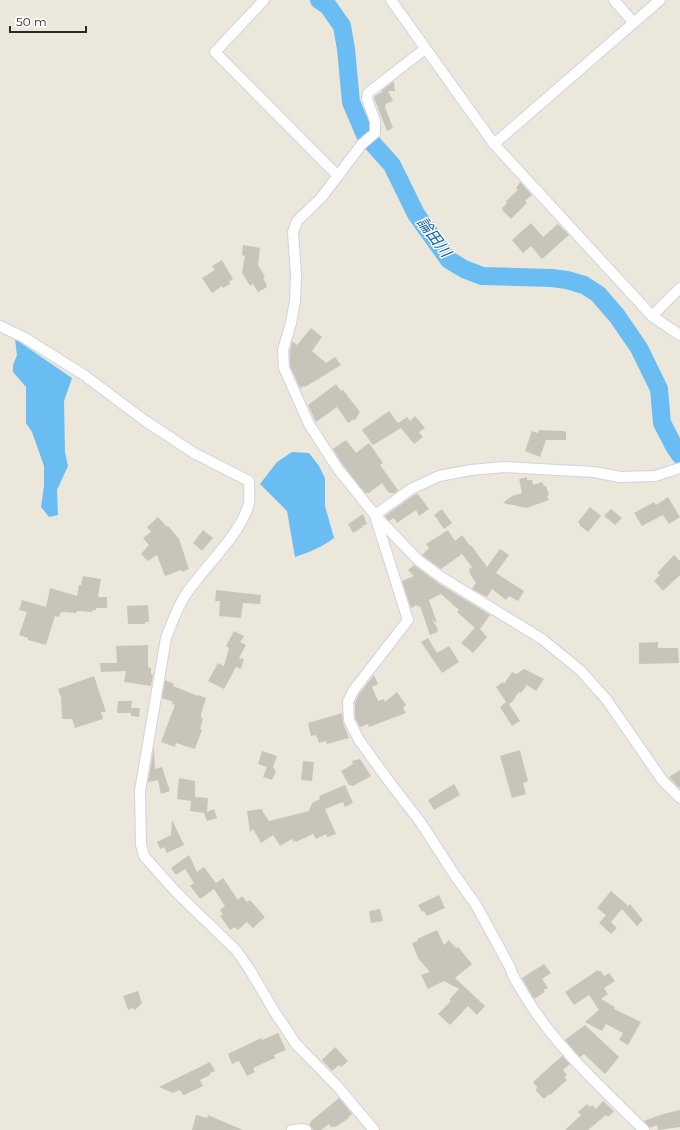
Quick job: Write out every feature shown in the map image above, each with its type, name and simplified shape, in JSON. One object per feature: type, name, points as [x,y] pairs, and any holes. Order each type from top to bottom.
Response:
[{"type":"street","points":[[264,0],[215,52],[338,176]]},
{"type":"street","points":[[391,0],[494,144],[652,316],[680,335]]},
{"type":"street","points":[[614,0],[634,22]]},
{"type":"street","points":[[494,144],[660,0]]},
{"type":"street","points":[[425,48],[368,93],[367,99],[375,121],[375,133],[362,144],[321,198],[297,221],[293,232],[296,275],[295,300],[291,322],[283,350],[284,368],[308,424],[338,469],[375,515],[418,560],[441,577],[542,639],[580,670],[606,700],[663,781],[680,798]]},
{"type":"street","points":[[652,316],[680,288]]},
{"type":"street","points":[[0,326],[25,338],[84,375],[144,420],[194,453],[249,481],[249,501],[244,515],[234,532],[184,598],[175,614],[166,638],[140,791],[140,845],[144,856],[178,894],[236,950],[296,1044],[338,1087],[374,1130]]},
{"type":"street","points":[[375,515],[410,489],[439,476],[471,470],[504,468],[594,472],[620,477],[655,476],[680,468]]},
{"type":"street","points":[[375,515],[408,620],[353,691],[348,702],[350,720],[359,740],[421,823],[454,874],[476,904],[510,966],[513,976],[536,1014],[556,1040],[644,1130]]},
{"type":"street","points":[[292,1130],[306,1130]]},
{"type":"water","points":[[15,339],[72,378],[64,401],[65,452],[68,466],[57,490],[58,515],[49,517],[41,507],[44,486],[44,466],[32,432],[26,423],[26,387],[13,372],[13,365],[17,355]]},
{"type":"water","points":[[292,452],[309,453],[319,466],[325,478],[325,506],[334,538],[316,549],[295,557],[287,511],[260,484],[277,462]]},
{"type":"building","points":[[393,82],[395,91],[388,91],[393,101],[385,104],[385,107],[393,128],[387,131],[374,97]]},
{"type":"building","points":[[520,182],[532,195],[525,201],[527,203],[511,219],[502,210],[502,208],[507,203],[506,201],[518,190],[516,188]]},
{"type":"building","points":[[531,223],[543,237],[558,224],[569,235],[542,259],[531,246],[523,253],[512,240]]},
{"type":"building","points":[[243,245],[260,248],[258,265],[265,277],[263,278],[267,287],[258,292],[253,284],[250,286],[242,273],[245,256],[242,255]]},
{"type":"building","points":[[222,260],[233,279],[229,282],[230,284],[223,288],[222,286],[212,293],[202,278],[215,270],[212,266]]},
{"type":"building","points":[[311,328],[322,337],[312,351],[326,363],[335,357],[341,365],[305,387],[300,388],[290,366],[290,351],[292,341],[297,345]]},
{"type":"building","points":[[336,384],[341,391],[343,390],[360,412],[355,420],[354,419],[348,423],[337,407],[316,422],[308,405]]},
{"type":"building","points":[[389,411],[398,423],[407,417],[410,421],[415,416],[425,428],[419,432],[423,437],[414,444],[401,428],[373,445],[362,430]]},
{"type":"building","points":[[539,430],[564,431],[566,432],[566,440],[546,440],[540,457],[525,451],[532,431],[538,433]]},
{"type":"building","points":[[346,440],[356,453],[369,443],[383,463],[380,465],[398,490],[395,493],[389,493],[382,483],[369,493],[365,493],[343,465],[333,449]]},
{"type":"building","points":[[527,477],[527,480],[532,480],[533,485],[542,482],[544,486],[546,486],[549,500],[527,508],[503,503],[512,496],[522,493],[519,479]]},
{"type":"building","points":[[418,494],[429,509],[419,516],[416,510],[397,523],[394,518],[389,521],[385,516],[414,495]]},
{"type":"building","points":[[668,497],[680,517],[669,524],[663,515],[642,526],[634,513],[654,502],[656,505]]},
{"type":"building","points":[[590,507],[601,516],[588,532],[579,525],[580,524],[578,522]]},
{"type":"building","points":[[442,509],[452,523],[444,529],[434,515]]},
{"type":"building","points":[[611,509],[622,518],[615,525],[604,516]]},
{"type":"building","points":[[363,514],[367,524],[353,533],[348,524]]},
{"type":"building","points":[[158,517],[179,539],[189,569],[182,572],[181,570],[165,576],[157,555],[148,561],[141,554],[149,545],[143,538],[151,532],[147,527]]},
{"type":"building","points":[[203,530],[213,538],[202,551],[193,543]]},
{"type":"building","points":[[448,530],[455,541],[462,535],[487,567],[500,549],[509,555],[496,573],[524,591],[518,601],[509,596],[506,600],[492,589],[487,597],[472,589],[476,583],[469,572],[469,569],[472,567],[462,554],[441,569],[422,555],[429,548],[426,544]]},
{"type":"building","points":[[674,555],[680,561],[680,575],[663,591],[654,581],[660,575],[657,573]]},
{"type":"building","points":[[414,565],[438,583],[490,615],[480,629],[487,637],[473,653],[461,643],[475,628],[457,612],[459,610],[441,594],[429,600],[437,623],[432,619],[438,629],[438,632],[430,635],[420,606],[418,607],[417,605],[411,608],[402,581],[414,576],[408,570]]},
{"type":"building","points":[[83,576],[101,579],[98,597],[107,597],[107,608],[96,608],[96,610],[93,610],[92,612],[61,612],[59,617],[55,616],[46,645],[28,640],[28,638],[19,635],[27,612],[19,610],[22,600],[46,607],[50,588],[77,596],[79,585],[81,585]]},
{"type":"building","points":[[216,590],[261,595],[260,604],[243,603],[241,618],[219,616],[220,601],[215,601]]},
{"type":"building","points":[[148,605],[149,622],[145,622],[145,624],[128,624],[127,606]]},
{"type":"building","points":[[234,631],[244,636],[240,642],[246,645],[239,658],[244,659],[241,669],[236,667],[224,689],[208,681],[218,663],[224,666],[229,648],[226,646]]},
{"type":"building","points":[[428,638],[437,653],[449,646],[459,662],[442,673],[421,642]]},
{"type":"building","points":[[658,642],[658,648],[678,648],[679,663],[639,664],[639,643]]},
{"type":"building","points":[[148,645],[148,667],[151,668],[151,674],[153,675],[151,686],[124,682],[126,671],[101,672],[100,663],[117,663],[116,646]]},
{"type":"building","points":[[524,669],[544,679],[536,691],[527,685],[509,704],[520,721],[512,726],[500,707],[506,702],[496,687],[503,682],[504,684],[512,672],[516,674]]},
{"type":"building","points":[[374,675],[378,684],[372,687],[378,701],[384,699],[385,702],[397,692],[406,705],[403,708],[406,713],[369,727],[368,724],[360,727],[355,718],[355,703],[359,694]]},
{"type":"building","points":[[94,676],[106,712],[101,712],[103,719],[75,728],[72,719],[62,719],[61,697],[58,689]]},
{"type":"building","points":[[165,680],[174,684],[173,686],[206,698],[201,714],[201,718],[203,719],[200,729],[202,730],[195,749],[176,743],[175,747],[161,742],[175,705],[172,704],[173,702],[162,698]]},
{"type":"building","points":[[118,701],[132,701],[131,708],[140,708],[139,717],[131,716],[131,713],[117,713]]},
{"type":"building","points":[[342,713],[343,723],[349,738],[327,744],[326,741],[319,743],[316,735],[311,736],[308,723]]},
{"type":"building","points":[[154,747],[155,769],[162,767],[170,791],[161,794],[158,780],[148,782]]},
{"type":"building","points":[[520,750],[528,781],[523,783],[526,794],[512,798],[500,756]]},
{"type":"building","points":[[262,751],[277,756],[273,768],[275,768],[274,770],[276,771],[272,780],[263,777],[267,767],[258,764]]},
{"type":"building","points":[[360,759],[371,776],[353,786],[349,785],[341,771],[353,764],[352,761]]},
{"type":"building","points":[[303,761],[314,762],[312,781],[301,780]]},
{"type":"building","points":[[680,770],[680,787],[679,788],[669,777]]},
{"type":"building","points":[[179,778],[195,781],[195,797],[208,798],[207,812],[214,809],[217,818],[207,821],[204,813],[190,811],[191,801],[177,799]]},
{"type":"building","points":[[454,784],[460,795],[434,810],[428,800]]},
{"type":"building","points":[[345,785],[353,803],[345,807],[343,802],[325,809],[336,834],[327,837],[326,834],[316,839],[313,834],[296,842],[292,839],[280,846],[273,835],[261,843],[253,829],[250,832],[247,811],[262,809],[269,821],[309,811],[312,803],[320,799],[319,796]]},
{"type":"building","points":[[172,820],[184,845],[167,853],[164,847],[160,849],[157,842],[171,835]]},
{"type":"building","points":[[189,855],[197,872],[204,867],[216,883],[223,878],[238,900],[242,896],[247,902],[250,900],[265,917],[253,928],[247,922],[238,930],[235,927],[230,930],[220,916],[223,914],[220,910],[225,906],[214,889],[200,899],[190,886],[194,883],[185,869],[176,875],[171,868]]},
{"type":"building","points":[[611,891],[628,906],[630,904],[643,920],[637,926],[622,909],[611,922],[617,928],[611,934],[599,923],[606,915],[597,908]]},
{"type":"building","points":[[439,895],[445,908],[427,916],[424,911],[422,912],[418,905]]},
{"type":"building","points":[[380,909],[383,921],[371,923],[369,911]]},
{"type":"building","points":[[437,930],[444,945],[449,940],[456,948],[458,947],[472,964],[455,978],[485,1006],[477,1015],[468,1006],[450,1025],[438,1014],[451,1001],[449,1000],[459,989],[444,981],[428,989],[421,975],[430,972],[418,958],[412,943],[418,941],[417,939]]},
{"type":"building","points":[[544,964],[551,973],[542,979],[548,988],[543,990],[545,992],[534,999],[522,978]]},
{"type":"building","points":[[598,970],[599,972],[601,971],[604,976],[609,973],[615,981],[604,988],[608,994],[601,999],[615,1007],[614,1009],[641,1022],[628,1045],[619,1040],[623,1033],[606,1024],[602,1031],[585,1022],[599,1010],[589,995],[574,1005],[565,992]]},
{"type":"building","points":[[138,991],[142,1003],[135,1010],[133,1008],[128,1010],[123,996]]},
{"type":"building","points":[[585,1025],[619,1057],[605,1074],[584,1054],[580,1057],[565,1040]]},
{"type":"building","points":[[278,1033],[286,1050],[274,1055],[275,1058],[253,1068],[255,1072],[247,1076],[239,1061],[232,1064],[228,1054],[261,1038],[262,1040]]},
{"type":"building","points":[[335,1047],[348,1061],[341,1067],[339,1065],[332,1071],[322,1060]]},
{"type":"building","points":[[562,1056],[570,1064],[563,1070],[567,1075],[564,1077],[567,1080],[544,1099],[536,1091],[537,1087],[533,1082]]},
{"type":"building","points":[[210,1062],[215,1071],[200,1080],[203,1086],[184,1095],[180,1090],[173,1093],[159,1087]]},
{"type":"building","points":[[339,1098],[352,1114],[348,1117],[349,1118],[335,1127],[333,1126],[332,1128],[329,1124],[321,1130],[313,1130],[309,1124],[311,1121]]},
{"type":"building","points":[[603,1101],[614,1111],[608,1117],[606,1115],[588,1130],[565,1130],[581,1115],[578,1112],[587,1104],[590,1107],[592,1105],[596,1109]]},
{"type":"building","points":[[680,1110],[680,1127],[658,1130],[657,1125],[650,1128],[644,1121],[663,1114]]},
{"type":"building","points":[[196,1115],[207,1118],[208,1115],[243,1130],[192,1130]]},
{"type":"waterway","name":"論田川","points":[[319,0],[328,6],[342,26],[346,49],[351,102],[365,135],[392,165],[416,214],[449,260],[464,269],[482,276],[552,278],[567,280],[584,285],[598,294],[617,316],[639,348],[659,389],[662,423],[680,455]]}]
